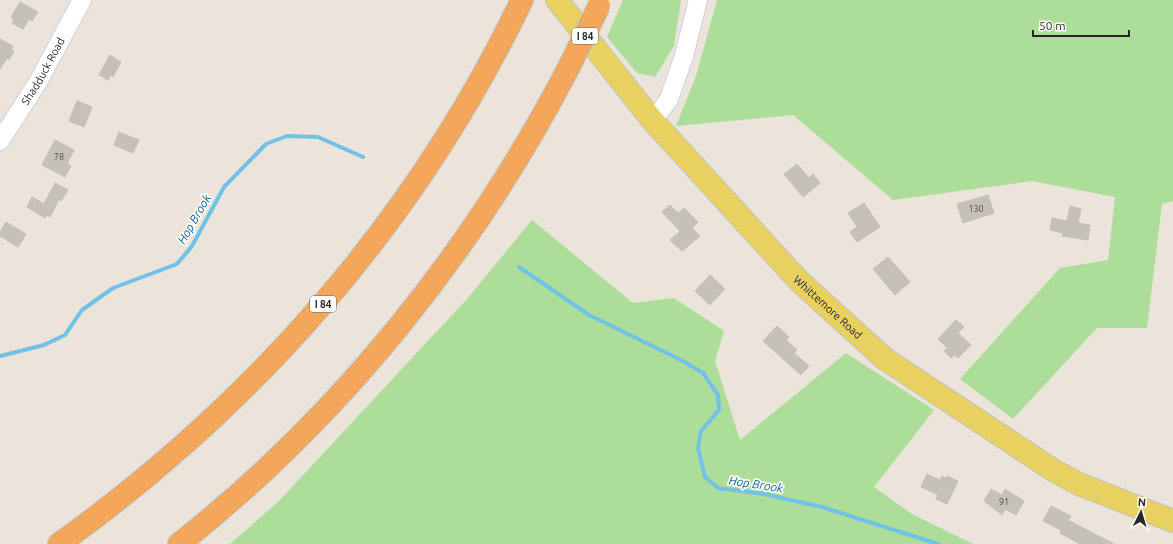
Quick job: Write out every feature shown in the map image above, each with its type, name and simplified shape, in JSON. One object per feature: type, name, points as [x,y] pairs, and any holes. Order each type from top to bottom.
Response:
[{"type":"highway","name":"I 84","points":[[59,544],[96,517],[183,447],[226,408],[305,325],[342,282],[378,236],[436,152],[475,90],[521,3]]},
{"type":"highway","name":"I 84","points":[[179,544],[277,458],[320,415],[399,326],[436,279],[505,179],[536,127],[569,67],[600,3]]},
{"type":"main road","name":"Whittemore Road","points":[[557,0],[653,121],[799,281],[885,359],[1054,470],[1079,484],[1173,522]]},
{"type":"street","name":"Shadduck Road","points":[[0,141],[38,82],[82,0]]},
{"type":"street","points":[[653,121],[669,99],[684,56],[698,0]]},
{"type":"green space","points":[[623,0],[681,0],[674,46],[655,77],[637,73],[607,37]]},
{"type":"green space","points":[[717,0],[1173,0],[1173,201],[1162,204],[1147,328],[1097,328],[1013,419],[960,379],[1060,268],[1108,260],[1115,197],[1032,181],[893,200],[793,115],[676,126],[696,76]]},
{"type":"green space","points":[[532,220],[633,303],[674,298],[724,331],[715,361],[740,440],[846,353],[934,410],[874,487],[912,514],[973,544],[230,544],[278,502],[467,299]]},
{"type":"building","points":[[20,2],[38,12],[32,21],[29,19],[23,29],[12,23],[14,19],[11,17]]},
{"type":"building","points":[[0,39],[13,46],[11,50],[14,51],[9,60],[7,58],[0,69]]},
{"type":"building","points":[[110,55],[121,62],[113,77],[111,75],[108,80],[99,75]]},
{"type":"building","points":[[77,101],[92,107],[84,127],[69,121]]},
{"type":"building","points":[[119,132],[139,140],[133,153],[114,145]]},
{"type":"building","points":[[55,140],[74,150],[67,164],[71,166],[65,177],[42,165]]},
{"type":"building","points":[[797,164],[809,178],[813,174],[820,183],[803,197],[784,174]]},
{"type":"building","points":[[55,183],[68,190],[61,201],[59,199],[50,217],[47,215],[45,218],[27,207],[32,197],[44,204]]},
{"type":"building","points":[[988,195],[994,213],[963,223],[957,204]]},
{"type":"building","points":[[864,203],[880,227],[857,242],[850,232],[857,227],[848,213]]},
{"type":"building","points":[[670,205],[678,213],[684,208],[698,222],[692,228],[700,236],[682,251],[670,240],[680,231],[662,212]]},
{"type":"building","points":[[1070,206],[1081,209],[1078,223],[1090,225],[1088,240],[1062,236],[1063,233],[1050,230],[1052,218],[1067,221]]},
{"type":"building","points":[[6,222],[26,234],[18,247],[0,236],[0,232]]},
{"type":"building","points":[[888,257],[910,282],[895,295],[873,269]]},
{"type":"building","points":[[710,275],[725,289],[710,305],[695,291]]},
{"type":"building","points":[[956,320],[964,327],[958,333],[971,345],[958,358],[955,355],[951,358],[944,351],[947,348],[938,339]]},
{"type":"building","points":[[777,326],[789,337],[786,340],[797,350],[794,353],[809,366],[801,375],[763,341]]},
{"type":"building","points":[[927,474],[940,480],[942,476],[946,478],[947,476],[958,481],[947,504],[936,499],[938,495],[921,487]]},
{"type":"building","points":[[991,489],[1002,495],[1005,489],[1024,501],[1016,515],[1005,509],[1002,515],[984,501]]},
{"type":"building","points":[[1051,506],[1071,516],[1068,520],[1114,544],[1080,544],[1060,533],[1061,530],[1043,521]]},
{"type":"waterway","name":"Hop Brook","points":[[0,356],[44,345],[65,335],[82,310],[113,288],[177,264],[192,246],[224,187],[266,144],[287,136],[318,137],[363,157]]},
{"type":"waterway","name":"Hop Brook","points":[[519,267],[589,315],[681,360],[703,373],[718,395],[719,410],[701,431],[698,448],[705,477],[718,488],[764,494],[822,507],[938,544]]}]
